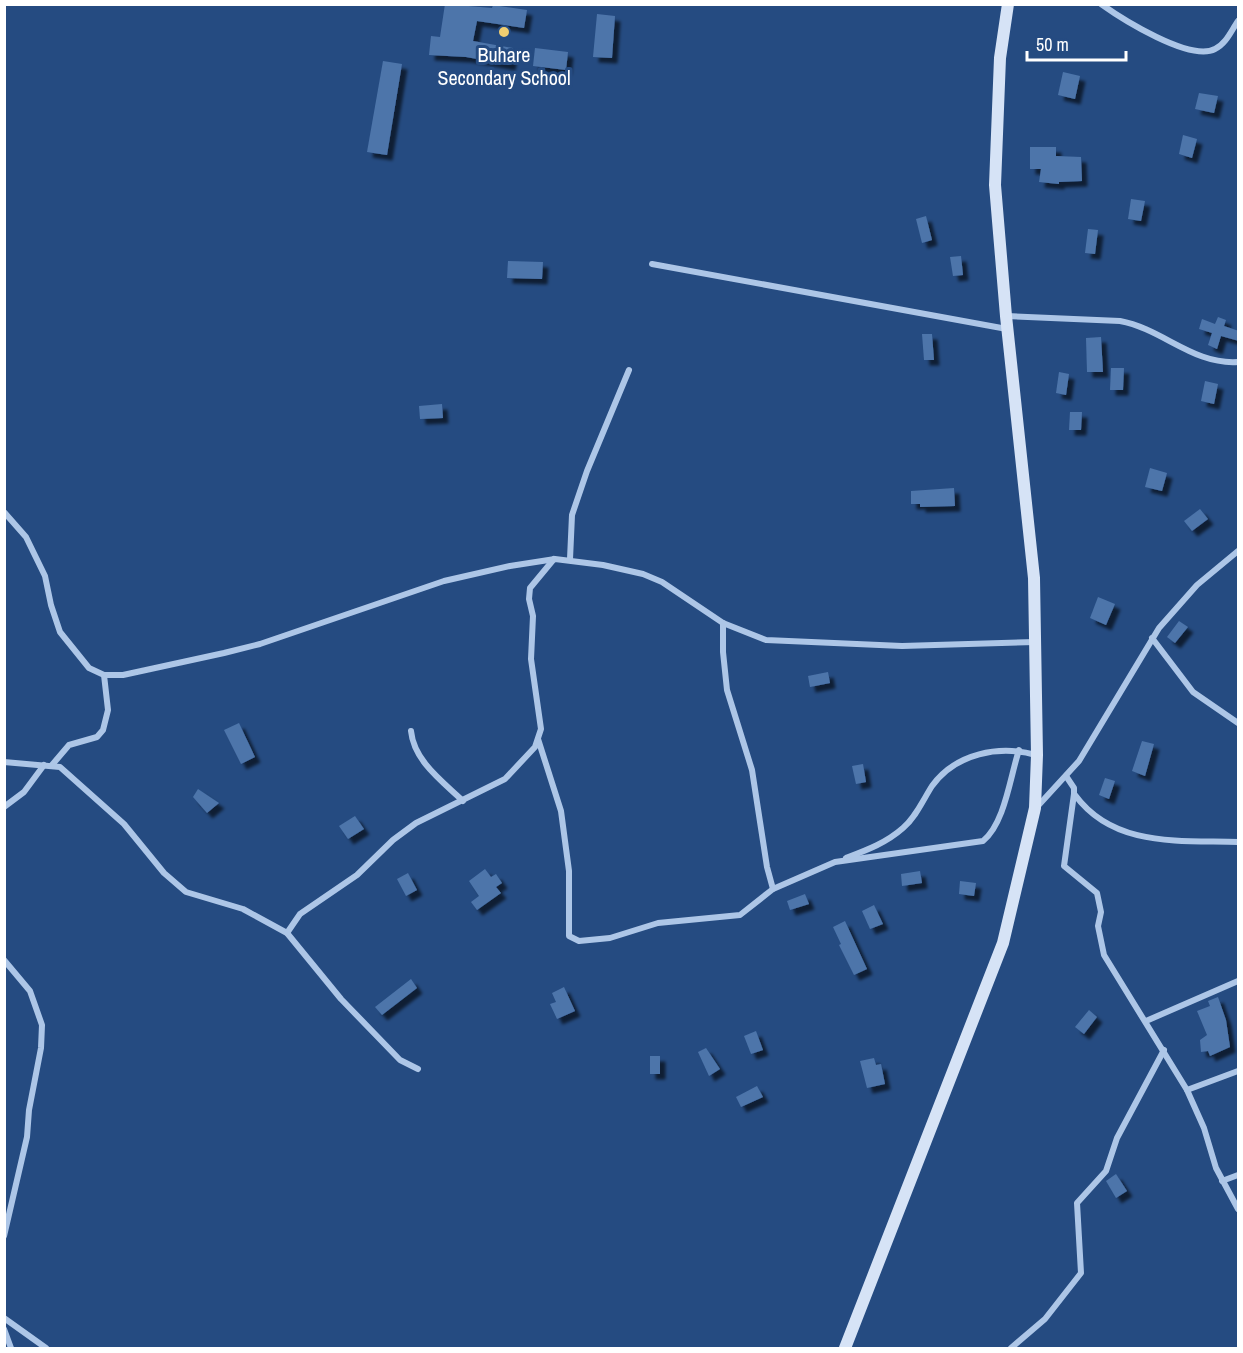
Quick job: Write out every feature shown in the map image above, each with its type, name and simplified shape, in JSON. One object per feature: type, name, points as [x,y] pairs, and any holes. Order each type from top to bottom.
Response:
[{"type":"main road","points":[[845,1348],[1003,943],[1035,808],[1037,755],[1034,578],[1007,322],[996,185],[1000,58],[1008,4]]},
{"type":"street","points":[[1101,4],[1141,29],[1204,52],[1216,49],[1229,37],[1239,21]]},
{"type":"street","points":[[652,264],[1007,322],[1120,321],[1155,331],[1189,352],[1222,362],[1239,362]]},
{"type":"street","points":[[570,559],[572,515],[586,471],[629,370]]},
{"type":"street","points":[[4,512],[26,537],[45,576],[60,632],[90,668],[104,675],[123,675],[233,651],[444,581],[510,566],[555,559],[570,559],[633,572],[662,582],[723,623],[766,640],[902,646],[1035,642]]},
{"type":"street","points":[[1035,808],[1079,761],[1152,638],[1197,585],[1239,551]]},
{"type":"street","points":[[287,933],[300,914],[357,875],[416,823],[506,779],[529,754],[541,729],[531,658],[533,616],[529,599],[530,588],[555,559]]},
{"type":"street","points":[[723,623],[727,690],[752,770],[767,867],[773,889]]},
{"type":"street","points":[[1152,638],[1193,692],[1224,716],[1239,723]]},
{"type":"street","points":[[52,765],[69,746],[97,737],[103,730],[108,710],[104,675]]},
{"type":"street","points":[[411,731],[412,745],[418,755],[464,801]]},
{"type":"street","points":[[538,739],[561,810],[568,872],[569,936],[572,940],[610,938],[676,920],[740,915],[773,889],[877,845],[905,827],[944,772],[985,752],[1019,750],[1037,755]]},
{"type":"street","points":[[835,862],[983,841],[990,835],[999,818],[1019,750]]},
{"type":"street","points":[[4,762],[52,765],[68,772],[124,824],[164,873],[186,892],[243,909],[287,933],[341,999],[400,1060],[418,1070]]},
{"type":"street","points":[[4,807],[24,792],[44,765]]},
{"type":"street","points":[[1066,776],[1074,788],[1074,794],[1064,866],[1097,894],[1101,912],[1099,936],[1104,955],[1123,990],[1146,1021],[1187,1090],[1222,1181],[1239,1209]]},
{"type":"street","points":[[1074,794],[1081,803],[1102,820],[1116,830],[1130,835],[1173,841],[1239,842]]},
{"type":"street","points":[[4,960],[30,991],[42,1025],[41,1048],[29,1110],[27,1137],[4,1236]]},
{"type":"street","points":[[1146,1021],[1239,981]]},
{"type":"street","points":[[1011,1348],[1045,1320],[1081,1273],[1077,1203],[1106,1172],[1117,1138],[1164,1050]]},
{"type":"street","points":[[1187,1090],[1239,1071]]},
{"type":"street","points":[[1222,1181],[1239,1175]]},
{"type":"street","points":[[4,1317],[46,1348]]},
{"type":"street","points":[[4,1329],[11,1348]]},
{"type":"building","points":[[445,4],[492,8],[493,5],[527,10],[524,28],[477,21],[473,41],[513,48],[510,65],[466,57],[429,55],[431,36],[440,37]]},
{"type":"building","points":[[597,14],[615,16],[612,58],[593,57]]},
{"type":"building","points":[[535,48],[568,52],[566,70],[533,66]]},
{"type":"building","points":[[383,61],[402,64],[387,155],[367,152]]},
{"type":"building","points":[[1063,72],[1080,76],[1075,99],[1058,95]]},
{"type":"building","points":[[1199,93],[1218,96],[1214,113],[1195,109]]},
{"type":"building","points":[[1183,135],[1197,139],[1192,158],[1179,154]]},
{"type":"building","points":[[1030,147],[1056,147],[1056,156],[1081,157],[1082,181],[1059,182],[1059,184],[1039,182],[1041,169],[1030,169]]},
{"type":"building","points":[[1131,199],[1145,201],[1141,221],[1128,219]]},
{"type":"building","points":[[926,216],[932,240],[922,243],[916,219]]},
{"type":"building","points":[[1088,229],[1098,230],[1095,254],[1085,253]]},
{"type":"building","points":[[961,256],[963,275],[953,276],[950,257]]},
{"type":"building","points":[[508,261],[543,262],[542,279],[507,278]]},
{"type":"building","points":[[1218,317],[1226,320],[1224,326],[1239,331],[1239,341],[1221,336],[1217,349],[1208,345],[1212,333],[1199,329],[1202,319],[1215,324]]},
{"type":"building","points":[[922,334],[932,334],[934,360],[924,360]]},
{"type":"building","points":[[1101,337],[1103,372],[1087,372],[1086,338]]},
{"type":"building","points":[[1111,368],[1124,368],[1123,390],[1110,390]]},
{"type":"building","points":[[1059,372],[1069,374],[1066,395],[1056,393]]},
{"type":"building","points":[[1205,381],[1218,384],[1214,404],[1201,401]]},
{"type":"building","points":[[442,404],[443,418],[420,419],[419,406]]},
{"type":"building","points":[[1070,412],[1082,412],[1081,430],[1069,430]]},
{"type":"building","points":[[1150,468],[1167,473],[1162,491],[1145,487]]},
{"type":"building","points":[[954,488],[955,506],[920,507],[920,504],[911,504],[911,491]]},
{"type":"building","points":[[1200,509],[1208,519],[1192,531],[1184,521]]},
{"type":"building","points":[[1098,597],[1115,604],[1106,625],[1090,618]]},
{"type":"building","points":[[1179,621],[1188,627],[1175,643],[1167,637]]},
{"type":"building","points":[[828,672],[830,683],[810,687],[808,676]]},
{"type":"building","points":[[239,723],[255,757],[241,764],[224,730]]},
{"type":"building","points":[[1142,741],[1154,744],[1145,776],[1132,771]]},
{"type":"building","points":[[863,764],[866,782],[856,784],[852,766]]},
{"type":"building","points":[[1105,778],[1115,781],[1109,799],[1099,795]]},
{"type":"building","points":[[198,789],[219,803],[207,813],[193,797]]},
{"type":"building","points":[[355,816],[364,829],[348,839],[339,826]]},
{"type":"building","points":[[485,869],[491,877],[496,874],[502,883],[496,887],[501,893],[477,910],[471,902],[479,896],[469,881]]},
{"type":"building","points":[[920,871],[922,883],[902,886],[901,874]]},
{"type":"building","points":[[408,873],[417,890],[406,896],[397,879]]},
{"type":"building","points":[[960,881],[976,883],[974,896],[959,894]]},
{"type":"building","points":[[805,894],[809,904],[790,910],[787,901]]},
{"type":"building","points":[[874,905],[883,924],[870,929],[862,911]]},
{"type":"building","points":[[845,921],[867,969],[854,975],[833,927]]},
{"type":"building","points":[[411,979],[417,988],[382,1015],[375,1007]]},
{"type":"building","points":[[564,987],[575,1011],[557,1019],[550,1004],[556,1002],[552,993]]},
{"type":"building","points":[[1218,997],[1226,1020],[1230,1047],[1210,1056],[1208,1051],[1201,1052],[1200,1040],[1207,1035],[1197,1011],[1210,1006],[1208,1001]]},
{"type":"building","points":[[1089,1010],[1097,1017],[1084,1034],[1075,1027]]},
{"type":"building","points":[[756,1031],[763,1050],[751,1054],[744,1036]]},
{"type":"building","points":[[706,1048],[720,1069],[709,1076],[698,1052]]},
{"type":"building","points":[[650,1056],[660,1056],[660,1074],[650,1074]]},
{"type":"building","points":[[874,1058],[876,1065],[881,1064],[885,1084],[867,1088],[860,1061]]},
{"type":"building","points":[[757,1086],[763,1097],[741,1107],[736,1097]]},
{"type":"building","points":[[1116,1174],[1127,1191],[1116,1198],[1106,1181]]},
{"type":"place","name":"Buhare Secondary School","points":[[504,32]]}]
